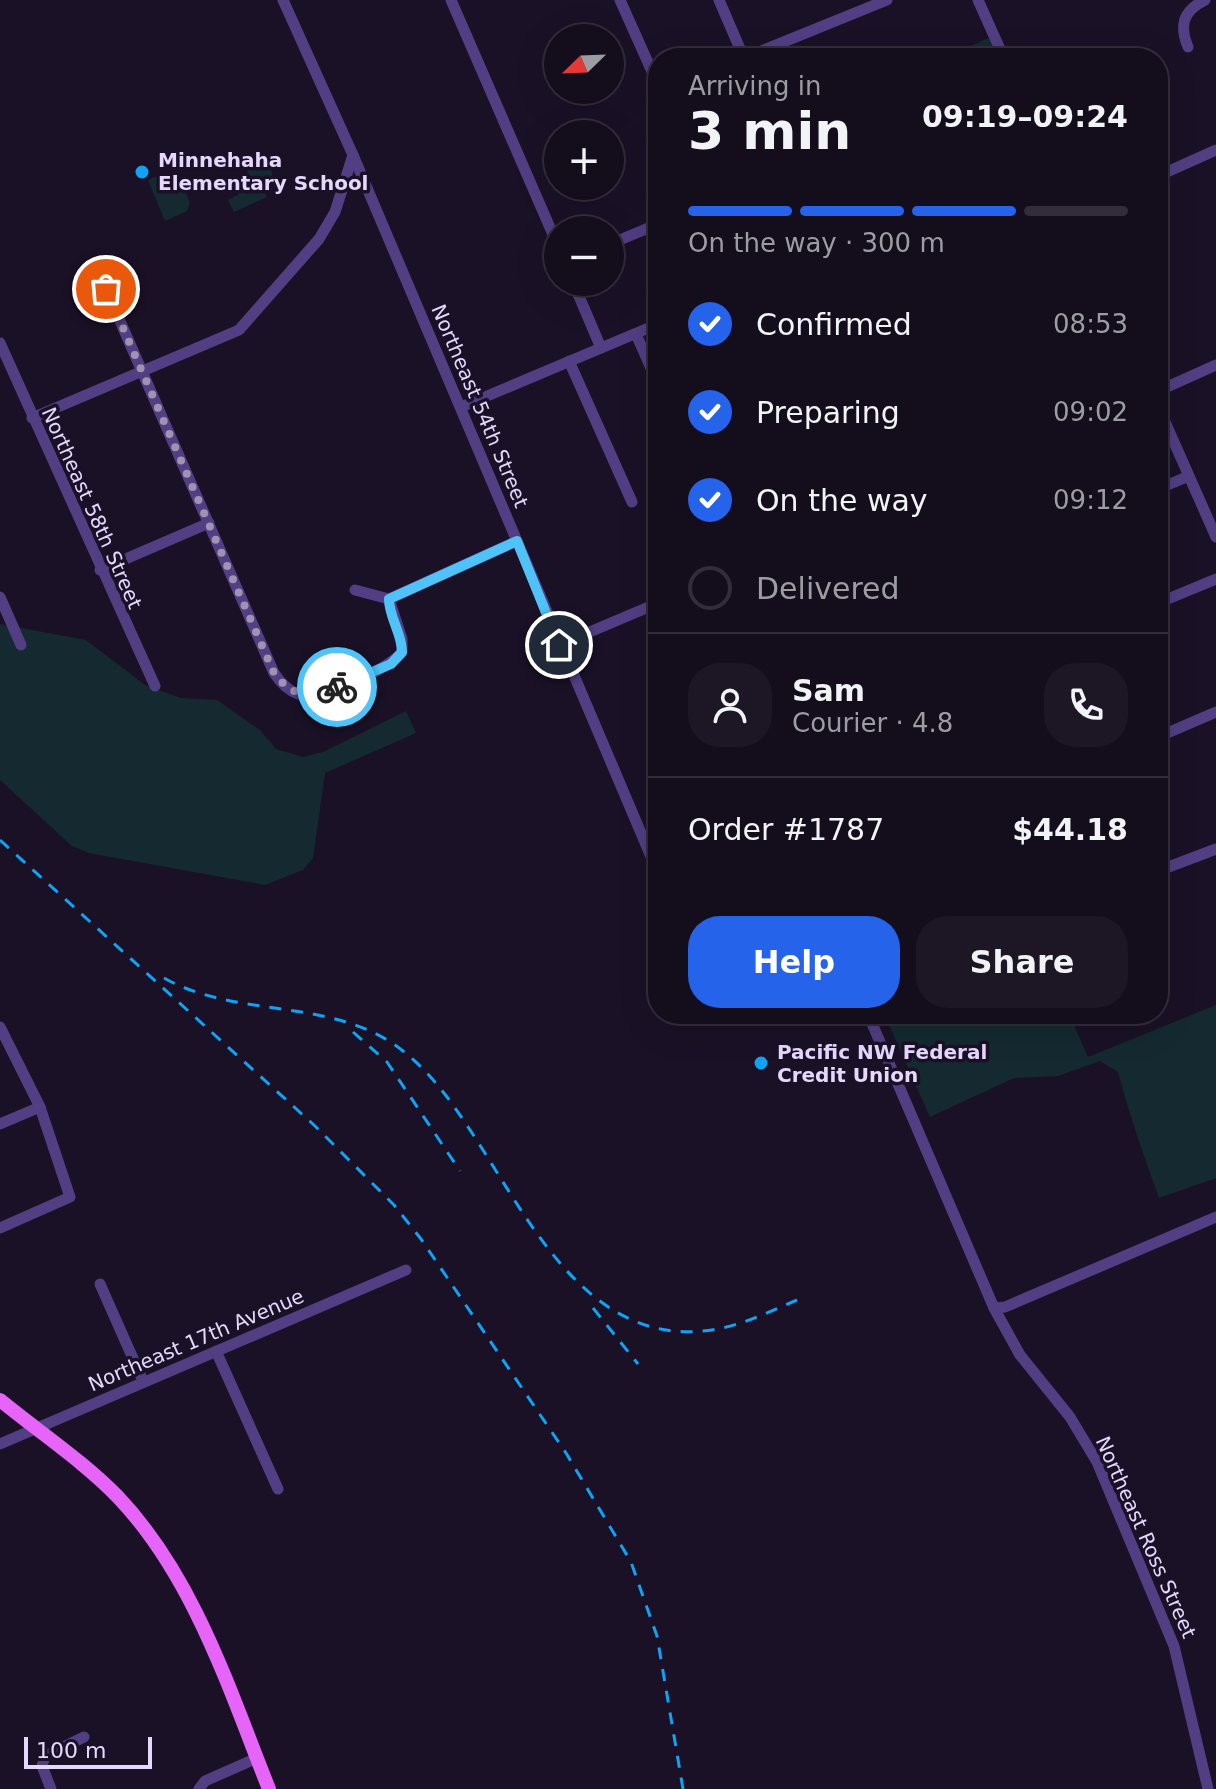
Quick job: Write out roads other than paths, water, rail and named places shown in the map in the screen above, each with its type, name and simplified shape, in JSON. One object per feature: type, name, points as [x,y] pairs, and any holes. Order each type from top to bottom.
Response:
[{"type":"main road","points":[[0,1400],[117,1496],[159,1549],[205,1635],[269,1789]]},
{"type":"street","name":"Northeast 54th Street","points":[[283,0],[353,155],[648,850]]},
{"type":"street","points":[[451,0],[545,216]]},
{"type":"street","points":[[620,0],[648,63]]},
{"type":"street","points":[[719,0],[740,48]]},
{"type":"street","points":[[766,48],[868,2],[887,0]]},
{"type":"street","points":[[978,0],[1000,48]]},
{"type":"street","points":[[1188,47],[1182,33],[1183,20],[1188,11],[1205,0]]},
{"type":"street","points":[[1168,172],[1216,150]]},
{"type":"street","points":[[32,418],[239,330],[319,239],[335,212],[353,155]]},
{"type":"street","points":[[624,238],[648,228]]},
{"type":"street","points":[[106,289],[274,673],[296,694],[324,693],[396,660],[402,652],[402,639],[389,609],[389,599]]},
{"type":"street","points":[[579,296],[601,348]]},
{"type":"street","points":[[461,407],[648,329]]},
{"type":"street","points":[[636,334],[648,361]]},
{"type":"street","name":"Northeast 58th Street","points":[[0,343],[155,686]]},
{"type":"street","points":[[569,361],[632,502]]},
{"type":"street","points":[[1168,387],[1216,365]]},
{"type":"street","points":[[1168,429],[1216,537]]},
{"type":"street","points":[[1168,485],[1189,476]]},
{"type":"street","points":[[100,570],[209,523]]},
{"type":"street","points":[[355,590],[389,599],[517,541]]},
{"type":"street","points":[[1168,599],[1216,579]]},
{"type":"street","points":[[0,597],[21,645]]},
{"type":"street","points":[[559,645],[648,607]]},
{"type":"street","points":[[1168,733],[1216,712]]},
{"type":"street","points":[[1168,867],[1216,849]]},
{"type":"street","name":"Northeast Ross Street","points":[[872,1024],[994,1308],[1020,1355],[1070,1417],[1097,1462],[1174,1646],[1208,1789]]},
{"type":"street","points":[[0,1027],[40,1107],[70,1197],[0,1228]]},
{"type":"street","points":[[0,1124],[40,1107]]},
{"type":"street","points":[[994,1308],[1005,1307],[1216,1217]]},
{"type":"street","name":"Northeast 17th Avenue","points":[[0,1444],[406,1270]]},
{"type":"street","points":[[100,1284],[143,1381]]},
{"type":"street","points":[[216,1351],[278,1489]]},
{"type":"street","points":[[51,1789],[42,1766],[45,1756],[84,1737]]},
{"type":"street","points":[[199,1789],[205,1781],[257,1758]]},
{"type":"railway","points":[[0,840],[315,1126],[394,1205],[421,1239],[566,1453],[631,1562],[657,1636],[683,1789]]},
{"type":"railway","points":[[164,978],[220,999],[340,1020],[368,1030],[395,1045],[418,1064],[448,1098],[518,1206],[570,1274],[600,1301],[634,1321],[673,1331],[717,1329],[748,1321],[797,1300]]},
{"type":"railway","points":[[353,1032],[387,1062],[460,1171]]},
{"type":"railway","points":[[593,1308],[638,1364]]},
{"type":"place","name":"Minnehaha Elementary School","points":[[142,172]]},
{"type":"place","name":"Pacific NW Federal Credit Union","points":[[761,1063]]}]
